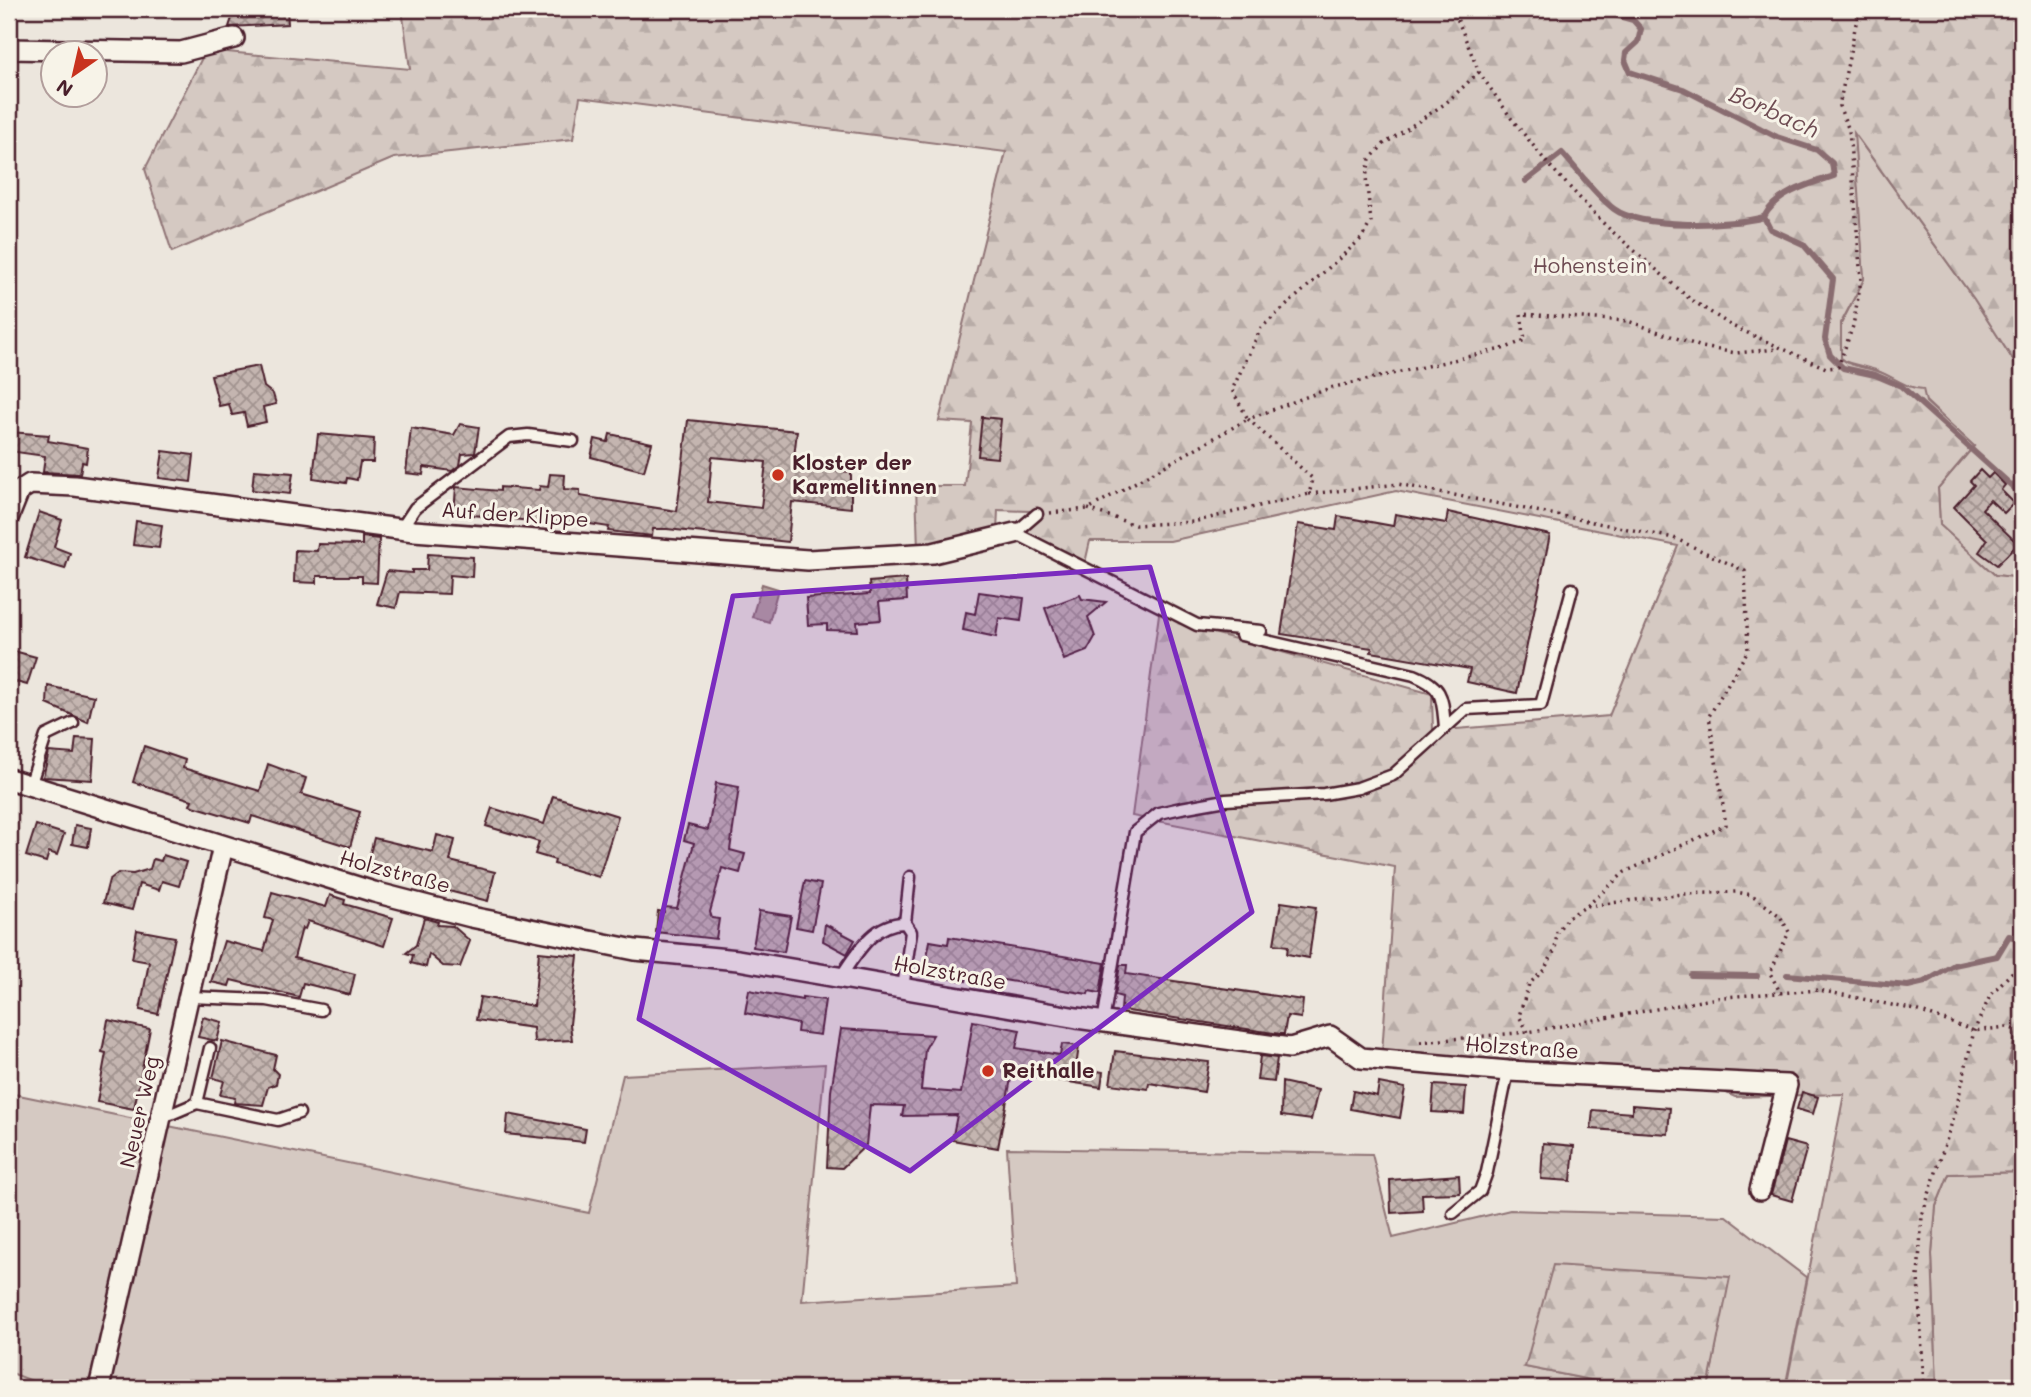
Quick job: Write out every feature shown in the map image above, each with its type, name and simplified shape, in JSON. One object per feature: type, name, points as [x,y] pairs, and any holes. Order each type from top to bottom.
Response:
[{"type":"street","points":[[9,49],[171,52],[234,38]]},
{"type":"street","name":"Auf der Klippe","points":[[9,516],[12,495],[30,484],[65,485],[400,529],[807,559],[933,553],[1015,533]]},
{"type":"street","name":"Holzstraße","points":[[9,779],[374,892],[471,917],[635,950],[738,960],[841,975],[1102,1022],[1290,1048],[1331,1036],[1361,1058],[1508,1071],[1787,1084],[1760,1190]]},
{"type":"street","name":"Neuer Weg","points":[[99,1388],[223,846]]},
{"type":"lane","points":[[400,529],[415,508],[509,437],[528,435],[573,441]]},
{"type":"lane","points":[[1037,514],[1015,533],[1197,625],[1414,675],[1431,682],[1441,695],[1445,727]]},
{"type":"lane","points":[[1102,1022],[1135,832],[1159,813],[1181,808],[1226,800],[1324,794],[1358,788],[1393,775],[1466,709],[1541,705],[1572,589]]},
{"type":"lane","points":[[1197,625],[1261,631]]},
{"type":"lane","points":[[30,786],[46,736],[73,723]]},
{"type":"lane","points":[[903,988],[911,932],[905,923],[910,877]]},
{"type":"lane","points":[[841,975],[870,938],[886,925],[905,923]]},
{"type":"lane","points":[[190,997],[267,1000],[321,1010]]},
{"type":"lane","points":[[197,1103],[210,1048]]},
{"type":"lane","points":[[1452,1213],[1480,1191],[1487,1172],[1508,1071]]},
{"type":"lane","points":[[163,1113],[171,1114],[197,1103],[278,1120],[299,1113]]},
{"type":"path","points":[[1449,9],[1456,16],[1479,72],[1548,163],[1606,226],[1690,299],[1732,326],[1759,336],[1779,349]]},
{"type":"path","points":[[1037,514],[1088,509],[1248,419],[1330,388],[1506,348],[1525,340],[1521,314],[1628,321],[1702,347],[1736,353],[1779,349],[1791,351],[1826,368],[1838,367],[1853,326],[1861,281],[1849,130],[1839,106],[1859,9]]},
{"type":"path","points":[[1309,494],[1313,479],[1248,419],[1232,390],[1261,328],[1361,239],[1371,222],[1366,177],[1370,159],[1384,144],[1446,103],[1479,72]]},
{"type":"path","points":[[1088,509],[1135,525],[1170,523],[1253,510],[1309,494],[1398,484],[1674,538],[1745,571],[1748,650],[1709,716],[1726,825],[1625,872],[1587,906],[1568,917],[1557,932],[1555,950],[1523,997],[1519,1016],[1528,1032]]},
{"type":"path","points":[[1587,906],[1684,894],[1736,892],[1752,895],[1780,916],[1789,932],[1770,972],[1781,993]]},
{"type":"path","points":[[1924,1388],[1918,1277],[1922,1216],[1951,1125],[1974,1031],[1991,994],[2021,963]]},
{"type":"path","points":[[1415,1042],[1528,1032],[1723,997],[1819,990],[1916,1010],[1974,1031],[2007,1027],[2022,1032]]},
{"type":"highlighted area","points":[[1150,567],[1252,912],[910,1171],[639,1019],[733,596]]},
{"type":"green space","name":"Hohenstein","points":[[402,9],[2022,9],[2022,374],[1974,299],[1854,133],[1864,279],[1841,323],[1841,358],[1883,373],[1911,387],[1923,389],[1926,402],[1974,446],[1938,488],[1940,525],[1995,575],[2022,578],[2022,1172],[1949,1174],[1936,1206],[1932,1254],[1937,1388],[1786,1388],[1844,1094],[1735,1097],[1685,1074],[1381,1067],[1395,867],[1132,816],[1159,614],[1196,628],[1432,694],[1433,731],[1609,716],[1678,546],[1396,491],[1170,541],[1090,541],[1085,563],[1028,534],[1029,511],[998,510],[997,531],[918,550],[916,486],[965,486],[972,423],[939,421],[1006,152],[580,97],[573,139],[394,158],[172,252],[145,169],[206,50],[410,69]]},
{"type":"green space","points":[[1853,132],[1974,299],[2022,374],[2022,578],[1995,575],[1940,526],[1938,488],[1974,446],[1913,389],[1876,370],[1846,362],[1841,358],[1841,324],[1864,279]]},
{"type":"green space","points":[[825,1064],[802,1301],[1016,1287],[1007,1148],[1372,1154],[1393,1238],[1510,1210],[1726,1216],[1807,1278],[1785,1388],[1708,1388],[1729,1278],[1525,1367],[1631,1388],[50,1388],[9,1372],[9,1093],[589,1213],[623,1075]]},
{"type":"green space","points":[[2022,1172],[2022,1388],[1937,1388],[1932,1254],[1936,1206],[1949,1174]]},
{"type":"green space","points":[[1553,1265],[1730,1277],[1708,1388],[1631,1388],[1525,1367]]},
{"type":"shaded area","points":[[762,584],[778,589],[769,622],[752,617]]},
{"type":"building","points":[[235,9],[287,9],[288,24],[229,27]]},
{"type":"building","points":[[259,366],[264,387],[273,394],[276,404],[263,407],[266,422],[247,426],[244,413],[232,415],[229,404],[219,406],[211,375]]},
{"type":"building","points":[[982,417],[1001,419],[997,458],[978,456]]},
{"type":"building","points":[[688,420],[797,431],[793,466],[851,472],[851,508],[792,502],[788,542],[667,529],[653,529],[652,536],[608,531],[609,527],[577,522],[568,525],[454,513],[456,487],[500,491],[500,487],[539,490],[540,486],[548,487],[550,474],[565,475],[564,489],[580,490],[580,496],[677,511]],"holes":[[[712,457],[766,462],[761,508],[708,502]]]},
{"type":"building","points":[[460,424],[479,427],[475,453],[462,454],[460,465],[452,471],[424,467],[423,475],[406,473],[411,428],[454,435]]},
{"type":"building","points":[[9,432],[49,435],[48,441],[88,448],[86,463],[82,462],[80,474],[43,472],[45,456],[9,451]]},
{"type":"building","points":[[318,434],[374,439],[373,462],[360,462],[357,480],[347,478],[346,483],[313,478]]},
{"type":"building","points":[[610,434],[652,443],[644,471],[591,457],[595,439],[608,442]]},
{"type":"building","points":[[163,451],[194,455],[191,482],[159,478]]},
{"type":"building","points":[[254,470],[293,473],[290,494],[252,490]]},
{"type":"building","points":[[1980,470],[1988,478],[1993,473],[2005,485],[2001,490],[2014,503],[2004,513],[1990,500],[1982,509],[2018,544],[1997,565],[1979,552],[1987,540],[1954,507],[1974,485],[1970,481]]},
{"type":"building","points":[[39,512],[62,520],[54,547],[70,553],[65,569],[25,557]]},
{"type":"building","points":[[1448,512],[1550,535],[1517,693],[1467,682],[1470,669],[1371,652],[1372,648],[1281,634],[1298,524],[1336,530],[1338,516],[1393,526],[1395,514],[1446,523]]},
{"type":"building","points":[[136,521],[162,525],[159,548],[133,545]]},
{"type":"building","points":[[362,537],[379,539],[377,583],[362,582],[362,576],[317,576],[317,583],[294,582],[295,550],[317,551],[318,544],[362,545]]},
{"type":"building","points":[[428,554],[473,557],[472,577],[450,575],[449,594],[400,592],[396,608],[377,604],[387,571],[412,573],[412,570],[427,570]]},
{"type":"building","points":[[906,579],[907,600],[879,602],[881,620],[857,622],[858,631],[827,630],[827,624],[808,625],[806,598],[870,594],[869,582]]},
{"type":"building","points":[[979,592],[1024,598],[1021,621],[999,618],[996,637],[963,630],[966,612],[975,614]]},
{"type":"building","points":[[1080,595],[1082,599],[1106,602],[1088,617],[1095,637],[1087,651],[1064,660],[1045,608]]},
{"type":"building","points":[[14,651],[36,657],[27,685],[9,680]]},
{"type":"building","points":[[48,686],[94,696],[88,722],[47,704]]},
{"type":"building","points":[[76,738],[95,739],[92,780],[43,777],[49,752],[74,754]]},
{"type":"building","points":[[144,746],[185,760],[183,768],[260,791],[268,764],[306,778],[301,794],[360,812],[350,847],[252,816],[250,823],[190,805],[192,800],[133,782]]},
{"type":"building","points":[[716,783],[739,787],[730,850],[745,854],[740,873],[722,868],[710,912],[712,918],[719,919],[716,939],[656,932],[658,911],[664,912],[664,907],[677,908],[694,843],[684,840],[688,825],[708,830]]},
{"type":"building","points":[[553,796],[618,816],[599,877],[554,864],[555,860],[535,854],[539,842],[486,826],[492,808],[544,824]]},
{"type":"building","points":[[36,825],[64,834],[57,855],[49,852],[46,862],[26,856]]},
{"type":"building","points":[[75,825],[91,828],[88,847],[72,844]]},
{"type":"building","points":[[437,835],[455,840],[450,861],[495,872],[488,901],[425,885],[426,882],[367,865],[374,838],[433,852]]},
{"type":"building","points":[[163,855],[186,862],[179,886],[162,881],[159,890],[139,884],[132,910],[103,903],[109,880],[118,873],[133,874],[150,869],[153,859],[161,861]]},
{"type":"building","points":[[805,881],[821,884],[812,930],[796,927]]},
{"type":"building","points":[[272,892],[326,907],[330,895],[345,900],[344,904],[393,918],[384,946],[308,921],[305,929],[302,928],[294,958],[355,974],[350,995],[303,983],[299,997],[231,980],[229,986],[211,982],[224,941],[264,951],[273,920],[265,918]]},
{"type":"building","points":[[1281,902],[1316,907],[1309,958],[1287,954],[1288,946],[1274,944]]},
{"type":"building","points":[[759,911],[791,916],[784,952],[753,947]]},
{"type":"building","points":[[424,918],[438,922],[437,925],[453,926],[470,941],[460,967],[443,966],[429,954],[426,967],[411,963],[413,955],[406,953],[416,945]]},
{"type":"building","points":[[825,924],[855,940],[847,954],[823,941]]},
{"type":"building","points":[[137,930],[175,937],[158,1014],[140,1010],[149,962],[132,959]]},
{"type":"building","points":[[949,937],[1105,963],[1100,993],[1089,991],[1088,994],[967,974],[966,981],[940,977],[942,965],[926,962],[930,941],[948,944]]},
{"type":"building","points":[[539,952],[578,956],[570,1024],[572,1040],[534,1042],[533,1028],[476,1020],[480,997],[534,1006]]},
{"type":"building","points":[[1120,965],[1127,965],[1126,974],[1303,1000],[1301,1018],[1287,1016],[1284,1034],[1280,1034],[1121,1010],[1122,997],[1115,995]]},
{"type":"building","points":[[749,990],[802,1000],[802,997],[825,1000],[820,1035],[797,1032],[798,1024],[745,1013]]},
{"type":"building","points":[[203,1017],[222,1022],[217,1041],[198,1037]]},
{"type":"building","points":[[108,1020],[150,1029],[134,1109],[97,1102],[106,1053],[102,1052]]},
{"type":"building","points":[[973,1021],[1020,1030],[1016,1048],[1060,1055],[1062,1044],[1079,1046],[1076,1067],[1103,1072],[1101,1087],[1012,1073],[998,1148],[952,1140],[957,1115],[902,1116],[904,1106],[870,1105],[866,1145],[842,1168],[827,1167],[831,1091],[841,1029],[933,1035],[925,1049],[921,1090],[961,1093]]},
{"type":"building","points":[[222,1041],[276,1055],[273,1069],[278,1074],[276,1084],[268,1087],[263,1105],[234,1103],[235,1098],[220,1095],[224,1081],[213,1078]]},
{"type":"building","points":[[1115,1051],[1209,1062],[1204,1092],[1149,1083],[1148,1089],[1110,1084]]},
{"type":"building","points":[[1260,1056],[1277,1058],[1274,1082],[1257,1080]]},
{"type":"building","points":[[1282,1082],[1318,1090],[1311,1120],[1281,1116]]},
{"type":"building","points":[[1379,1083],[1405,1088],[1400,1118],[1350,1109],[1353,1091],[1377,1096]]},
{"type":"building","points":[[1434,1085],[1466,1087],[1464,1114],[1432,1112]]},
{"type":"building","points":[[1802,1092],[1818,1097],[1813,1114],[1797,1109]]},
{"type":"building","points":[[1632,1105],[1670,1108],[1668,1134],[1591,1129],[1593,1110],[1632,1113]]},
{"type":"building","points":[[508,1114],[586,1129],[584,1142],[506,1134]]},
{"type":"building","points":[[1785,1141],[1807,1147],[1792,1201],[1771,1195]]},
{"type":"building","points":[[1543,1143],[1574,1146],[1571,1181],[1541,1179]]},
{"type":"building","points":[[1459,1175],[1460,1193],[1422,1194],[1423,1211],[1391,1213],[1390,1180]]},
{"type":"waterway","name":"Borbach","points":[[1594,9],[1633,20],[1641,29],[1638,42],[1626,53],[1625,60],[1630,72],[1683,89],[1777,137],[1817,150],[1832,163],[1834,176],[1785,196],[1776,202],[1764,217],[1770,229],[1803,244],[1833,279],[1825,339],[1830,355],[1843,368],[1875,375],[1901,386],[2022,495]]},
{"type":"waterway","points":[[1526,181],[1562,153],[1600,196],[1614,209],[1627,215],[1644,220],[1687,224],[1764,217]]},
{"type":"waterway","points":[[1787,975],[1908,986],[1925,982],[1954,965],[1997,956],[2009,936],[2022,939]]},
{"type":"waterway","points":[[1691,975],[1757,976]]},
{"type":"waterway","name":"Borbach","points":[[2022,1019],[2011,1061],[2022,1074]]},
{"type":"place","name":"Kloster der Karmelitinnen","points":[[778,475]]},
{"type":"place","name":"Reithalle","points":[[988,1071]]}]
